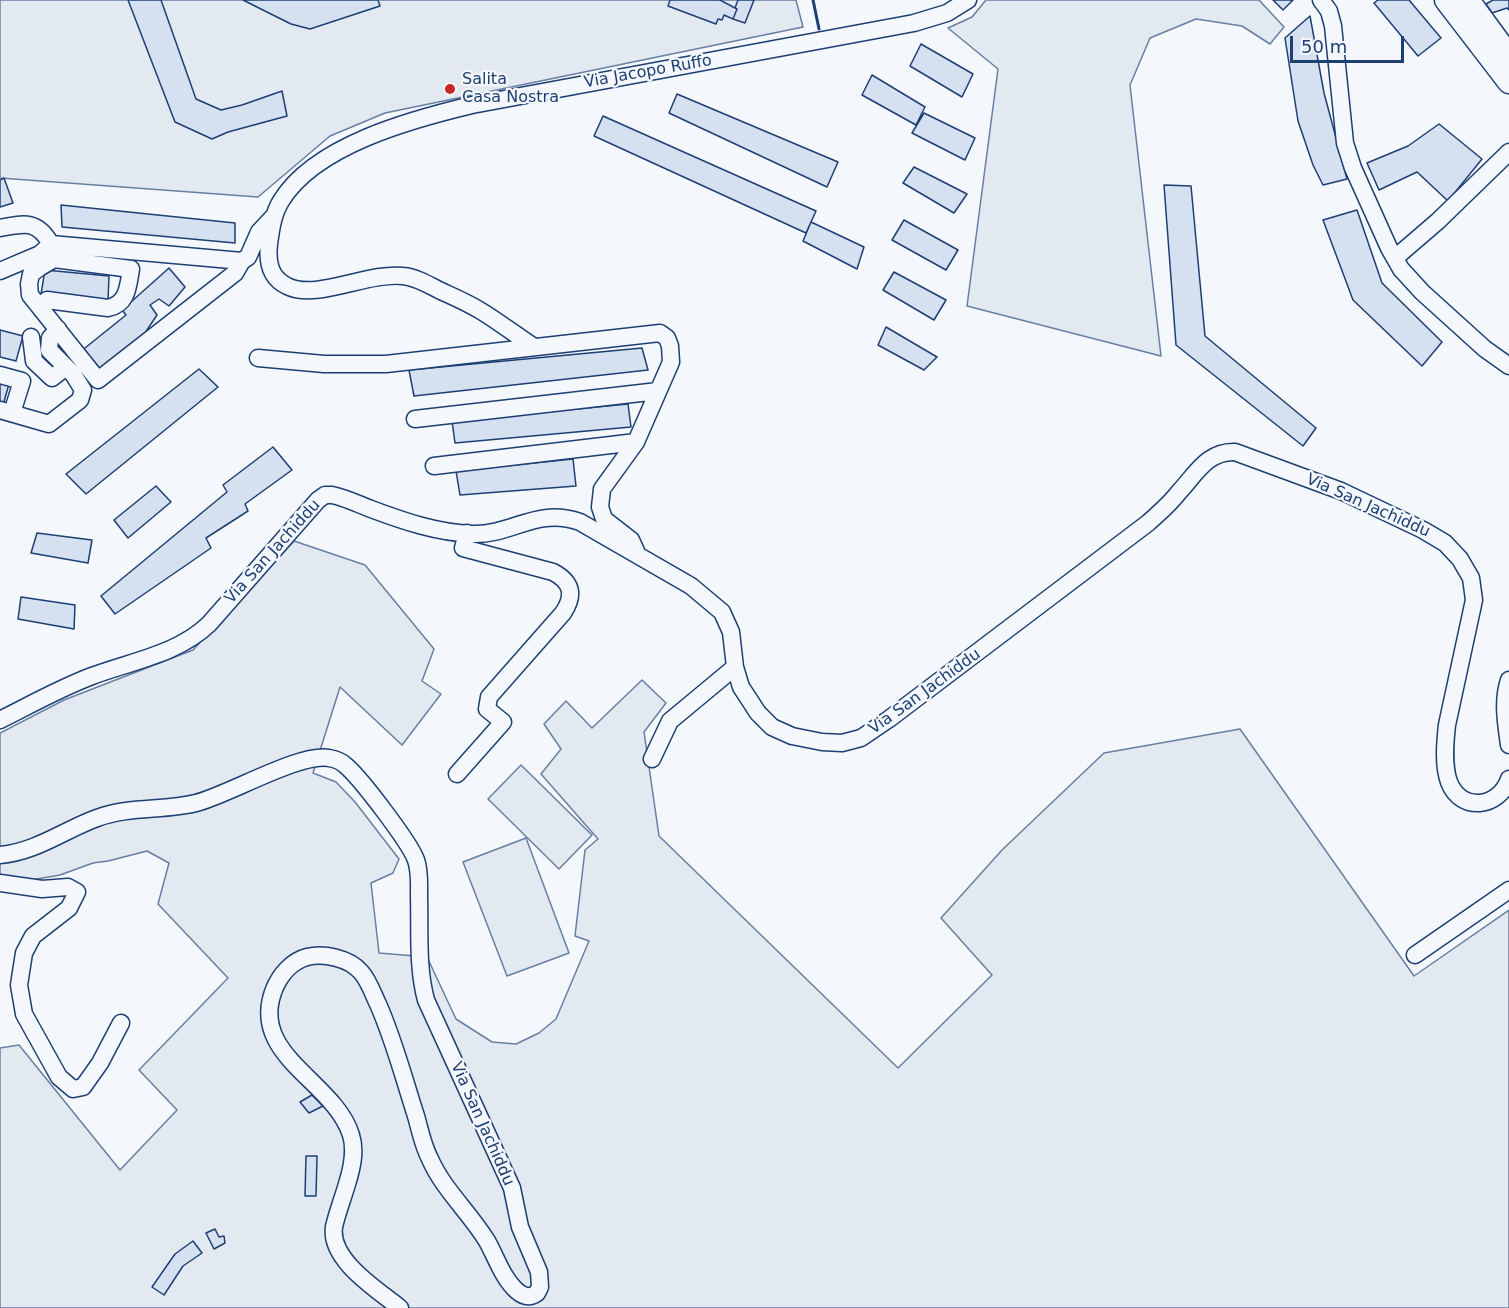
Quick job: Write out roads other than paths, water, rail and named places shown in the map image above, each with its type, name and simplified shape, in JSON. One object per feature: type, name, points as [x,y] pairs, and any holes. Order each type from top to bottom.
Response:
[{"type":"main road","points":[[1446,0],[1509,82]]},
{"type":"main road","points":[[1468,0],[1500,35],[1509,56]]},
{"type":"street","name":"Via Jacopo Ruffo","points":[[534,347],[479,310],[423,282],[404,276],[362,279],[315,290],[294,290],[277,280],[271,271],[268,253],[274,216],[289,190],[317,165],[337,152],[415,119],[472,105],[914,23],[947,13],[968,0]]},
{"type":"street","points":[[1321,0],[1329,11],[1333,26],[1342,127],[1349,156],[1395,258],[1401,269],[1422,292],[1485,349],[1509,366]]},
{"type":"street","points":[[1395,258],[1438,221],[1509,152]]},
{"type":"street","points":[[40,307],[47,300],[108,308],[116,306],[127,294],[130,269],[54,260],[31,274],[30,295],[98,380],[235,273],[242,261],[249,257],[259,232],[274,216]]},
{"type":"street","points":[[0,228],[21,224],[34,225],[43,232],[51,244]]},
{"type":"street","points":[[0,271],[40,254],[51,244],[242,261]]},
{"type":"street","points":[[0,375],[22,381],[6,412],[49,424],[80,400],[83,390],[74,374],[49,351],[50,338],[58,329]]},
{"type":"street","points":[[258,358],[324,364],[386,364],[660,333],[667,338],[671,362],[636,442],[602,489],[600,507],[604,519],[631,540],[637,554]]},
{"type":"street","points":[[32,337],[34,361],[52,378],[66,367]]},
{"type":"street","points":[[415,419],[658,391]]},
{"type":"street","points":[[434,466],[636,442]]},
{"type":"street","name":"Via San Jachiddu","points":[[0,720],[78,681],[171,649],[194,637],[210,624],[318,500],[325,495],[341,497],[411,523],[467,533],[485,533],[547,517],[580,522],[691,586],[722,612],[731,632],[737,678],[764,721],[792,735],[822,742],[855,741],[898,712],[1148,523],[1178,494],[1204,463],[1218,454],[1235,452],[1341,492],[1424,530],[1445,543],[1460,559],[1471,578],[1474,600],[1447,725],[1445,742],[1447,775],[1457,794],[1475,803],[1505,800],[1509,779]]},
{"type":"street","points":[[457,774],[503,722],[487,709],[489,696],[563,613],[571,595],[563,577],[552,572],[463,548],[467,533]]},
{"type":"street","points":[[652,759],[670,721],[735,667]]},
{"type":"street","points":[[1509,680],[1505,708],[1509,745]]},
{"type":"street","name":"Via San Jachiddu","points":[[0,855],[36,847],[85,823],[111,814],[207,800],[316,757],[335,759],[343,763],[357,777],[415,856],[419,875],[421,978],[426,1000],[512,1188],[520,1227],[534,1258],[540,1281],[537,1293],[532,1297],[519,1293],[512,1286],[487,1241],[430,1160],[391,1038],[361,971],[352,964],[326,956],[303,958],[292,964],[276,985],[268,1012],[271,1030],[278,1044],[338,1111],[348,1126],[352,1138],[354,1152],[351,1171],[334,1228],[337,1248],[356,1272],[400,1308]]},
{"type":"street","points":[[0,883],[42,889],[68,887],[77,892],[69,908],[33,936],[24,953],[19,985],[24,1014],[59,1077],[74,1089],[83,1087],[100,1063],[121,1023]]},
{"type":"street","points":[[1415,955],[1509,890]]},
{"type":"place","name":"Salita Casa Nostra","points":[[450,89]]}]
